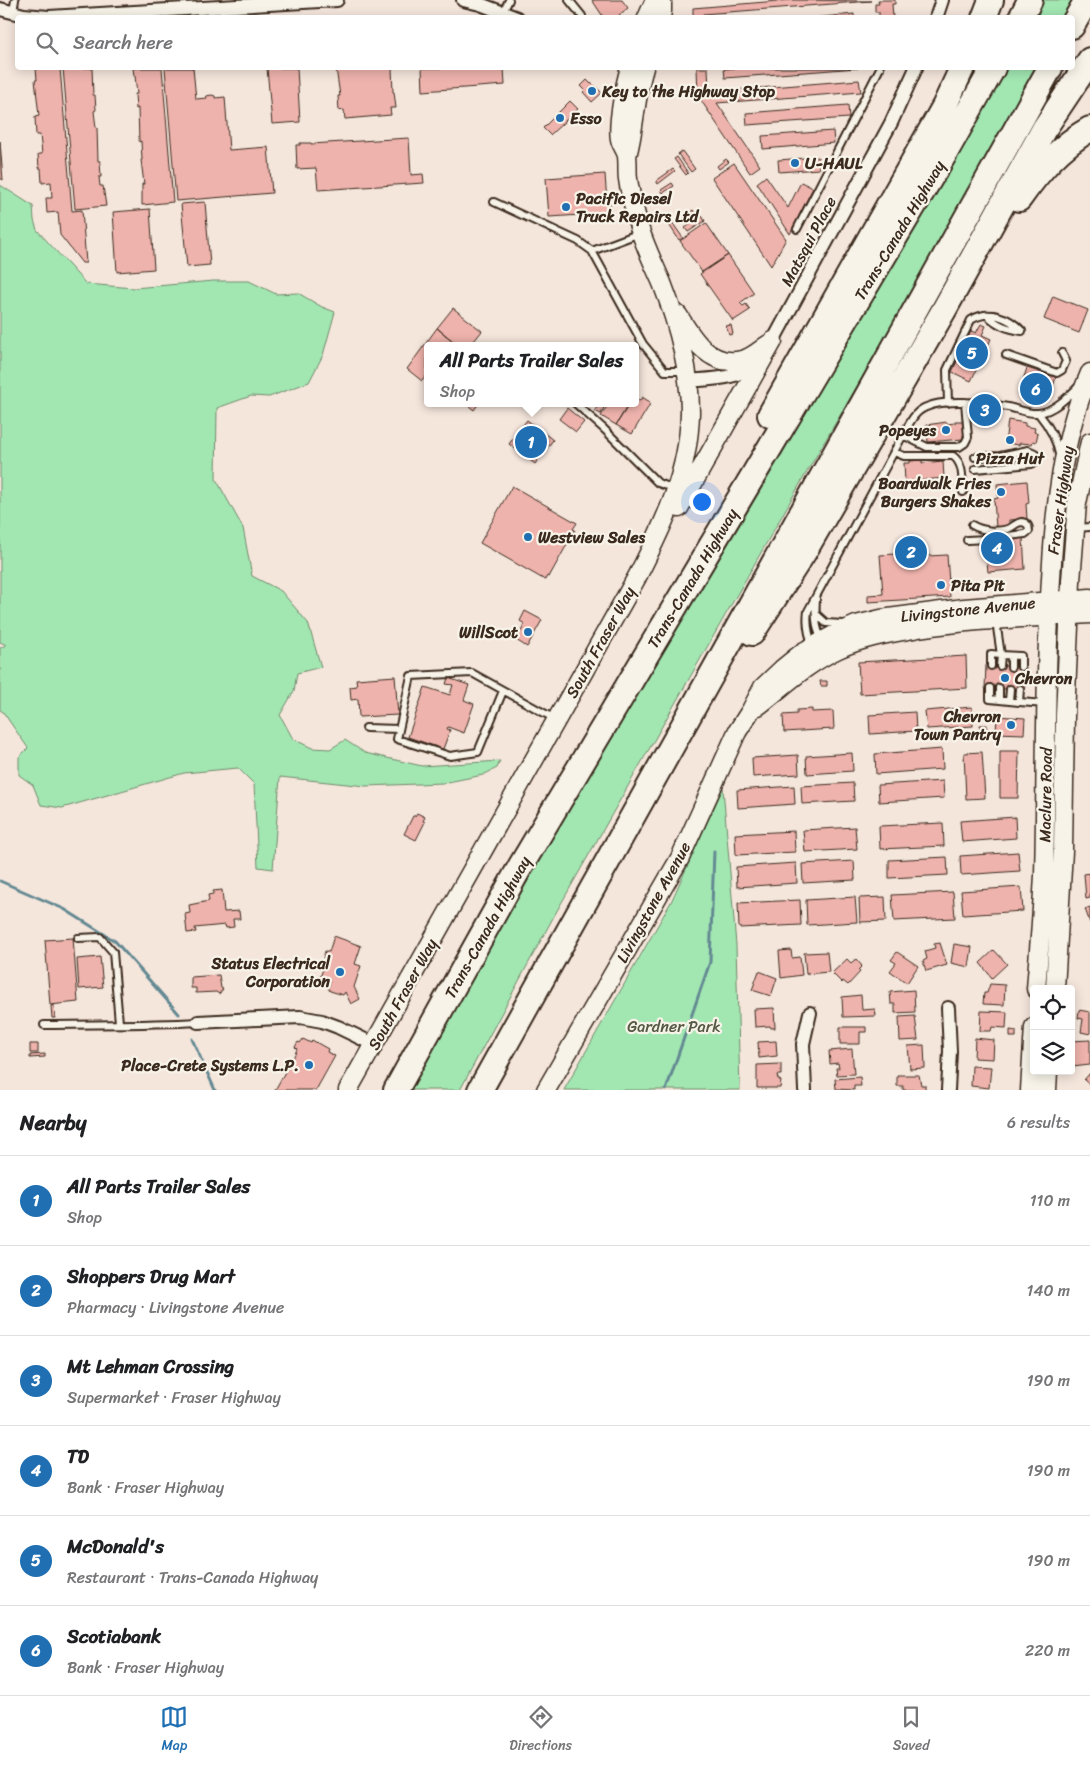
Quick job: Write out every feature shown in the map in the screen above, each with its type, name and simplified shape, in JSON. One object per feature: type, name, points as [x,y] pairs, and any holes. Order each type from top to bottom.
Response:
[{"type":"highway","points":[[985,15],[991,0]]},
{"type":"highway","points":[[1022,15],[1030,0]]},
{"type":"highway","points":[[1075,21],[1087,0]]},
{"type":"highway","points":[[632,820],[804,552],[944,310],[1044,129],[1090,60]]},
{"type":"highway","points":[[654,641],[728,490],[939,115],[961,70]]},
{"type":"highway","name":"Trans-Canada Highway","points":[[396,1090],[520,867],[992,70]]},
{"type":"highway","points":[[480,1090],[1049,70]]},
{"type":"highway","points":[[944,310],[1031,182],[1055,154],[1079,134],[1090,128]]},
{"type":"street","points":[[71,15],[192,4],[337,0]]},
{"type":"street","points":[[463,0],[510,15]]},
{"type":"street","points":[[648,15],[654,0]]},
{"type":"street","points":[[661,15],[662,0]]},
{"type":"street","points":[[937,15],[942,0]]},
{"type":"street","points":[[0,9],[14,6],[43,15]]},
{"type":"street","name":"South Fraser Way","points":[[348,1090],[637,577],[664,524],[677,490],[685,458],[688,435],[690,412],[687,376],[678,333],[662,284],[641,232],[628,178],[627,156],[620,138],[622,104],[634,70]]},
{"type":"street","name":"Matsqui Place","points":[[687,376],[726,377],[739,374],[751,367],[773,340],[891,123],[915,70]]},
{"type":"street","points":[[662,284],[685,326],[702,349],[712,357],[742,360],[750,357],[773,340]]},
{"type":"street","points":[[637,577],[663,535],[773,340]]},
{"type":"street","points":[[1060,606],[1064,529],[1072,464],[1081,429],[1087,382]]},
{"type":"street","name":"Fraser Highway","points":[[1060,606],[1053,536],[1070,431],[1087,382]]},
{"type":"street","name":"Fraser Highway","points":[[1060,606],[1082,528],[1077,503],[1090,442]]},
{"type":"street","points":[[1060,606],[1090,598]]},
{"type":"street","points":[[1060,606],[1090,614]]},
{"type":"street","name":"Livingstone Avenue","points":[[820,648],[883,634],[964,621],[996,619],[1060,606]]},
{"type":"street","name":"Livingstone Avenue","points":[[546,1090],[680,858],[737,732],[763,687],[782,669],[856,625],[881,619],[929,612],[1060,606]]},
{"type":"street","name":"Maclure Road","points":[[1036,985],[1044,878],[1046,704],[1060,606]]},
{"type":"street","name":"Maclure Road","points":[[1055,985],[1063,850],[1065,716],[1060,606]]},
{"type":"street","points":[[948,1008],[950,1051],[948,1090]]},
{"type":"street","points":[[805,1090],[803,1044],[810,1014]]},
{"type":"street","points":[[198,1022],[300,1017],[322,1021],[373,1044]]},
{"type":"street","points":[[1030,1090],[1034,1030]]},
{"type":"street","points":[[1047,1090],[1048,1075]]},
{"type":"lane","points":[[503,12],[509,0]]},
{"type":"lane","points":[[569,0],[581,15]]},
{"type":"lane","points":[[797,229],[879,70]]},
{"type":"lane","points":[[494,202],[578,241],[592,251],[643,344],[665,371],[687,376]]},
{"type":"lane","points":[[592,251],[641,232]]},
{"type":"lane","points":[[948,403],[947,370],[971,320],[979,315],[998,315],[1011,321],[1022,331]]},
{"type":"lane","points":[[1006,355],[1057,373],[1062,370],[1066,361],[1062,353]]},
{"type":"lane","points":[[820,648],[808,635],[806,621],[808,611],[913,418],[925,407],[934,404],[965,402],[985,403],[1039,414],[1056,406],[1087,382]]},
{"type":"lane","points":[[903,435],[927,447],[959,447],[965,443],[968,436],[965,402]]},
{"type":"lane","points":[[579,407],[658,482],[677,490]]},
{"type":"lane","points":[[1039,414],[1050,428],[1057,443],[1062,472]]},
{"type":"lane","points":[[975,457],[1000,456],[1028,450],[1035,453],[1037,459],[1036,462],[1031,464],[975,469]]},
{"type":"lane","points":[[894,452],[904,456],[952,456],[958,460],[961,466],[963,492]]},
{"type":"lane","points":[[967,540],[1025,534],[1029,531],[1029,526],[1021,522],[1008,528],[982,530],[972,526]]},
{"type":"lane","points":[[816,597],[817,631],[820,648]]},
{"type":"lane","points":[[816,614],[826,623],[856,625]]},
{"type":"lane","points":[[996,619],[1001,655],[1000,666]]},
{"type":"lane","points":[[991,666],[991,654],[1021,656],[1021,667]]},
{"type":"lane","points":[[1011,656],[1011,667]]},
{"type":"lane","points":[[503,691],[478,752],[450,756],[397,739],[411,676],[472,673],[556,720]]},
{"type":"lane","points":[[990,688],[990,699],[1046,704]]},
{"type":"lane","points":[[998,700],[999,688]]},
{"type":"lane","points":[[1009,701],[1010,689]]},
{"type":"lane","points":[[1019,702],[1020,690]]},
{"type":"lane","points":[[366,728],[399,729]]},
{"type":"lane","points":[[78,938],[100,936],[113,952],[119,1023]]},
{"type":"lane","points":[[44,1025],[119,1023],[159,1025],[198,1022]]},
{"type":"green space","points":[[1040,0],[1076,0],[1067,15],[1032,15]]},
{"type":"green space","points":[[1001,70],[1038,70],[962,207],[808,470],[554,916],[460,1090],[410,1090],[549,843],[781,456]]},
{"type":"green space","points":[[0,185],[33,206],[37,230],[86,284],[134,288],[213,281],[249,281],[276,294],[298,293],[335,312],[323,355],[309,382],[269,397],[251,396],[217,408],[216,479],[243,528],[252,576],[281,591],[308,623],[321,667],[297,673],[294,691],[280,715],[293,739],[312,748],[330,749],[345,740],[365,753],[422,766],[500,761],[497,768],[483,775],[443,783],[366,786],[280,777],[273,869],[258,867],[254,784],[238,768],[184,773],[62,808],[41,805],[33,785],[19,775],[19,757],[28,748],[0,710],[0,648],[6,645],[0,642]]},
{"type":"green space","name":"Gardner Park","points":[[723,788],[736,945],[740,1090],[564,1090],[671,902]]},
{"type":"building","points":[[592,0],[622,0],[628,8],[619,15],[602,15]]},
{"type":"building","points":[[790,0],[871,1],[703,15],[693,15],[693,8]]},
{"type":"building","points":[[878,0],[895,0],[895,4],[892,4],[893,15],[879,15],[879,12],[875,12],[875,4],[879,4]]},
{"type":"building","points":[[36,70],[60,70],[72,211],[82,210],[86,263],[82,263],[60,235],[58,212],[47,213],[46,198],[52,198],[51,182],[42,183],[41,168],[39,168],[38,154],[42,154],[40,135],[36,135],[35,117],[39,116],[35,80],[37,80]]},
{"type":"building","points":[[63,70],[92,70],[98,161],[100,161],[101,177],[99,177],[100,186],[103,186],[106,206],[75,209]]},
{"type":"building","points":[[133,70],[162,70],[173,202],[142,205],[142,184],[144,184]]},
{"type":"building","points":[[165,70],[193,70],[196,99],[207,98],[206,96],[212,95],[215,98],[225,97],[229,150],[268,147],[272,193],[176,201]]},
{"type":"building","points":[[267,70],[297,70],[300,122],[272,124]]},
{"type":"building","points":[[336,70],[392,70],[396,108],[390,108],[391,115],[345,119],[344,110],[339,111],[338,96],[340,96]]},
{"type":"building","points":[[422,70],[504,70],[505,85],[423,91]]},
{"type":"building","points":[[697,70],[708,70],[709,92],[859,80],[861,92],[717,103],[760,166],[750,173],[698,96]]},
{"type":"building","points":[[724,70],[831,70],[725,78]]},
{"type":"building","name":"Key to the Highway Stop","points":[[587,80],[602,93],[592,102],[583,92],[585,90],[581,86]]},
{"type":"building","name":"Esso","points":[[570,101],[578,109],[550,135],[543,128]]},
{"type":"building","points":[[848,105],[849,118],[747,125],[746,113]]},
{"type":"building","points":[[833,131],[834,143],[763,149],[762,136]]},
{"type":"building","points":[[409,138],[411,175],[423,174],[424,183],[318,190],[316,168],[297,169],[296,145],[300,145],[300,143],[311,144]]},
{"type":"building","points":[[0,141],[3,180],[0,178]]},
{"type":"building","points":[[682,151],[695,169],[691,172],[678,154]]},
{"type":"building","points":[[677,157],[688,173],[686,175],[674,159]]},
{"type":"building","points":[[818,157],[819,169],[779,172],[778,160]]},
{"type":"building","points":[[726,159],[729,162],[719,169],[717,166]]},
{"type":"building","points":[[734,163],[786,239],[771,266],[712,178]]},
{"type":"building","points":[[673,169],[675,171],[658,184],[656,181]]},
{"type":"building","points":[[605,174],[607,203],[610,203],[610,215],[549,217],[546,178]]},
{"type":"building","points":[[766,176],[788,208],[801,182],[813,188],[790,234],[757,183]]},
{"type":"building","points":[[672,183],[674,186],[663,193],[661,190]]},
{"type":"building","points":[[205,202],[210,265],[187,267],[181,204]]},
{"type":"building","points":[[150,209],[154,269],[117,272],[113,212]]},
{"type":"building","points":[[693,210],[695,213],[680,223],[678,221]]},
{"type":"building","points":[[702,216],[705,221],[688,232],[685,228]]},
{"type":"building","points":[[669,218],[683,238],[679,240],[666,220]]},
{"type":"building","points":[[706,223],[728,255],[702,272],[680,241]]},
{"type":"building","points":[[728,255],[754,293],[740,303],[743,306],[746,304],[750,310],[733,321],[700,274]]},
{"type":"building","points":[[1053,296],[1088,310],[1079,333],[1044,319]]},
{"type":"building","points":[[453,308],[482,331],[473,342],[454,342],[437,328]]},
{"type":"building","points":[[981,324],[986,326],[982,335],[991,339],[971,381],[952,372],[971,331],[976,333]]},
{"type":"building","points":[[731,325],[733,334],[729,335],[726,326]]},
{"type":"building","points":[[437,328],[454,342],[427,342]]},
{"type":"building","points":[[424,346],[424,379],[422,381],[407,369]]},
{"type":"building","points":[[1027,368],[1056,377],[1050,396],[1042,395],[1040,401],[1018,395]]},
{"type":"building","points":[[642,397],[650,402],[632,434],[616,425],[627,407],[639,407]]},
{"type":"building","points":[[597,407],[604,407],[601,414],[595,411]]},
{"type":"building","points":[[607,407],[627,407],[616,425],[601,416]]},
{"type":"building","points":[[567,408],[584,422],[576,432],[559,419]]},
{"type":"building","points":[[527,420],[553,440],[535,464],[509,444]]},
{"type":"building","points":[[1008,420],[1025,423],[1025,426],[1035,428],[1034,432],[1038,433],[1036,442],[1033,441],[1032,444],[1020,443],[1019,445],[1005,443]]},
{"type":"building","name":"Popeyes","points":[[955,421],[964,421],[965,434],[963,439],[928,442],[926,425],[947,422],[947,424],[955,423]]},
{"type":"building","points":[[922,460],[922,463],[943,461],[944,478],[905,482],[904,463]]},
{"type":"building","points":[[1027,481],[1029,503],[1026,504],[1027,519],[1009,520],[1009,527],[996,528],[994,499],[998,498],[997,484]]},
{"type":"building","name":"Westview Sales","points":[[512,486],[577,523],[549,577],[547,576],[545,580],[480,543]]},
{"type":"building","points":[[986,533],[991,533],[991,541],[1023,538],[1025,569],[988,572]]},
{"type":"building","points":[[912,549],[928,552],[928,556],[947,555],[950,597],[868,602],[868,595],[883,594],[880,555],[895,554]]},
{"type":"building","name":"WillScot","points":[[525,611],[542,620],[527,647],[516,640],[525,624],[520,621]]},
{"type":"building","points":[[966,656],[967,688],[860,694],[858,662]]},
{"type":"building","name":"Chevron","points":[[986,665],[1026,667],[1025,690],[985,688]]},
{"type":"building","points":[[395,676],[398,715],[359,717],[358,699],[351,700],[350,687],[357,686],[356,679]]},
{"type":"building","points":[[448,678],[469,685],[464,700],[474,704],[464,733],[448,727],[447,729],[450,730],[443,749],[408,737],[425,687],[450,695],[453,685],[446,684]]},
{"type":"building","points":[[820,681],[827,681],[827,686],[821,686]]},
{"type":"building","points":[[972,707],[973,726],[927,729],[925,711]]},
{"type":"building","points":[[812,709],[812,712],[833,711],[834,729],[784,732],[783,715],[797,714],[797,710]]},
{"type":"building","points":[[915,712],[916,731],[870,734],[869,715]]},
{"type":"building","name":"Chevron Town Pantry","points":[[997,716],[1025,718],[1024,734],[996,733]]},
{"type":"building","points":[[980,725],[987,725],[987,731],[980,731]]},
{"type":"building","points":[[942,749],[943,769],[876,774],[875,754]]},
{"type":"building","points":[[1000,751],[1019,751],[1018,798],[1000,798]]},
{"type":"building","points":[[982,752],[985,798],[966,799],[964,753]]},
{"type":"building","points":[[852,753],[853,771],[807,774],[806,756]]},
{"type":"building","points":[[798,755],[799,774],[753,777],[752,758]]},
{"type":"building","points":[[943,781],[944,798],[879,802],[878,785]]},
{"type":"building","points":[[853,783],[854,801],[802,804],[801,786]]},
{"type":"building","points":[[794,786],[795,804],[738,808],[737,790]]},
{"type":"building","points":[[417,813],[425,817],[423,821],[425,822],[416,840],[404,834],[413,816]]},
{"type":"building","points":[[1015,817],[1016,838],[962,842],[960,821]]},
{"type":"building","points":[[943,823],[944,846],[880,849],[879,826]]},
{"type":"building","points":[[855,827],[857,849],[805,852],[803,830]]},
{"type":"building","points":[[794,831],[795,852],[736,855],[735,834]]},
{"type":"building","points":[[1018,852],[1020,871],[961,875],[960,856]]},
{"type":"building","points":[[947,857],[948,875],[889,878],[889,860]]},
{"type":"building","points":[[854,861],[855,880],[803,883],[802,864]]},
{"type":"building","points":[[796,863],[797,883],[737,887],[736,867]]},
{"type":"building","points":[[1090,873],[1090,898],[1086,899],[1084,874]]},
{"type":"building","points":[[1021,887],[1023,911],[963,915],[961,891]]},
{"type":"building","points":[[222,890],[224,912],[239,911],[240,919],[233,919],[234,927],[226,928],[225,925],[195,928],[196,932],[187,933],[185,914],[190,913],[189,905],[209,901],[208,895],[213,894],[213,891]]},
{"type":"building","points":[[953,892],[955,918],[894,921],[892,895]]},
{"type":"building","points":[[855,897],[857,922],[807,925],[806,900]]},
{"type":"building","points":[[885,897],[886,921],[860,922],[859,898]]},
{"type":"building","points":[[800,900],[801,925],[739,928],[738,903]]},
{"type":"building","points":[[1090,907],[1090,923],[1085,909]]},
{"type":"building","name":"Status Electrical Corporation","points":[[334,936],[361,946],[355,964],[361,966],[354,987],[360,999],[351,1004],[345,992],[343,995],[330,991],[328,988],[330,982],[320,978],[326,959],[323,958],[325,951],[329,952]]},
{"type":"building","points":[[73,938],[78,1002],[50,1005],[45,940]]},
{"type":"building","points":[[940,943],[947,965],[926,971],[923,961],[927,959],[925,951],[935,948],[934,944]]},
{"type":"building","points":[[954,944],[972,947],[969,967],[951,963]]},
{"type":"building","points":[[791,950],[792,958],[800,957],[802,975],[781,978],[779,951]]},
{"type":"building","points":[[994,950],[1007,964],[992,978],[980,963]]},
{"type":"building","points":[[827,952],[829,972],[806,974],[804,953]]},
{"type":"building","points":[[897,952],[918,966],[907,983],[890,971],[896,963],[891,960]]},
{"type":"building","points":[[100,957],[103,987],[79,989],[77,959]]},
{"type":"building","points":[[847,959],[851,963],[856,959],[862,966],[858,970],[860,972],[848,985],[843,981],[842,983],[832,973]]},
{"type":"building","points":[[759,971],[777,978],[771,996],[752,990]]},
{"type":"building","points":[[219,975],[221,988],[223,989],[219,994],[216,992],[196,993],[196,988],[191,988],[191,977]]},
{"type":"building","points":[[990,984],[1005,985],[1004,1005],[983,1004],[984,993],[987,993]]},
{"type":"building","points":[[914,990],[915,1012],[895,1013],[895,1004],[891,1004],[890,992]]},
{"type":"building","points":[[861,995],[862,1010],[875,1009],[876,1016],[843,1017],[842,997]]},
{"type":"building","points":[[54,1005],[55,1018],[52,1018],[51,1006]]},
{"type":"building","points":[[774,1008],[775,1028],[770,1026],[755,1027],[754,1009]]},
{"type":"building","points":[[1079,1010],[1090,1012],[1090,1034],[1081,1032],[1083,1019],[1078,1018]]},
{"type":"building","points":[[981,1011],[1007,1012],[1006,1028],[992,1027],[991,1031],[980,1031]]},
{"type":"building","points":[[915,1016],[918,1040],[900,1041],[899,1017]]},
{"type":"building","points":[[840,1027],[866,1027],[866,1032],[860,1032],[860,1044],[840,1044]]},
{"type":"building","points":[[1010,1030],[1016,1031],[1016,1037],[1010,1037]]},
{"type":"building","points":[[975,1038],[994,1040],[993,1059],[974,1058]]},
{"type":"building","name":"Place-Crete Systems L.P.","points":[[303,1039],[311,1043],[312,1040],[328,1049],[327,1052],[335,1056],[316,1090],[275,1090],[295,1054],[297,1049],[295,1047]]},
{"type":"building","points":[[1090,1040],[1090,1065],[1075,1067],[1075,1041]]},
{"type":"building","points":[[776,1041],[777,1056],[759,1058],[758,1042]]},
{"type":"building","points":[[30,1044],[38,1044],[38,1053],[30,1053]]},
{"type":"building","points":[[924,1045],[925,1068],[910,1069],[908,1046]]},
{"type":"building","points":[[852,1049],[854,1074],[837,1075],[836,1068],[839,1068],[838,1063],[830,1064],[829,1051]]},
{"type":"building","points":[[45,1054],[45,1057],[30,1058],[30,1055]]},
{"type":"building","points":[[781,1064],[781,1075],[777,1075],[781,1081],[780,1088],[757,1088],[757,1065]]},
{"type":"building","points":[[972,1066],[991,1067],[989,1088],[971,1086]]},
{"type":"building","points":[[1090,1073],[1090,1085],[1084,1080]]},
{"type":"building","points":[[897,1075],[919,1075],[921,1085],[925,1085],[925,1090],[903,1090],[903,1086],[897,1086]]},
{"type":"building","points":[[860,1077],[861,1086],[854,1086],[854,1090],[836,1089],[835,1079]]},
{"type":"waterway","points":[[666,1090],[710,962],[714,851]]},
{"type":"waterway","points":[[0,881],[64,909],[115,941],[179,1014]]},
{"type":"waterway","points":[[192,1039],[215,1090]]},
{"type":"place","name":"Key to the Highway Stop","points":[[592,91]]},
{"type":"place","name":"Esso","points":[[560,118]]},
{"type":"place","name":"U-HAUL","points":[[795,163]]},
{"type":"place","name":"Pacific Diesel Truck Repairs Ltd","points":[[566,207]]},
{"type":"place","name":"McDonald's","points":[[972,353]]},
{"type":"place","name":"Scotiabank","points":[[1036,389]]},
{"type":"place","name":"Mt Lehman Crossing","points":[[985,410]]},
{"type":"place","name":"Popeyes","points":[[946,430]]},
{"type":"place","name":"Pizza Hut","points":[[1010,440]]},
{"type":"place","name":"All Parts Trailer Sales","points":[[531,442]]},
{"type":"place","name":"Boardwalk Fries Burgers Shakes","points":[[1001,492]]},
{"type":"place","name":"Westview Sales","points":[[528,537]]},
{"type":"place","name":"TD","points":[[997,548]]},
{"type":"place","name":"Shoppers Drug Mart","points":[[911,552]]},
{"type":"place","name":"Pita Pit","points":[[941,585]]},
{"type":"place","name":"WillScot","points":[[528,632]]},
{"type":"place","name":"Chevron","points":[[1005,678]]},
{"type":"place","name":"Chevron Town Pantry","points":[[1011,725]]},
{"type":"place","name":"Status Electrical Corporation","points":[[340,972]]},
{"type":"place","name":"Place-Crete Systems L.P.","points":[[309,1065]]}]
